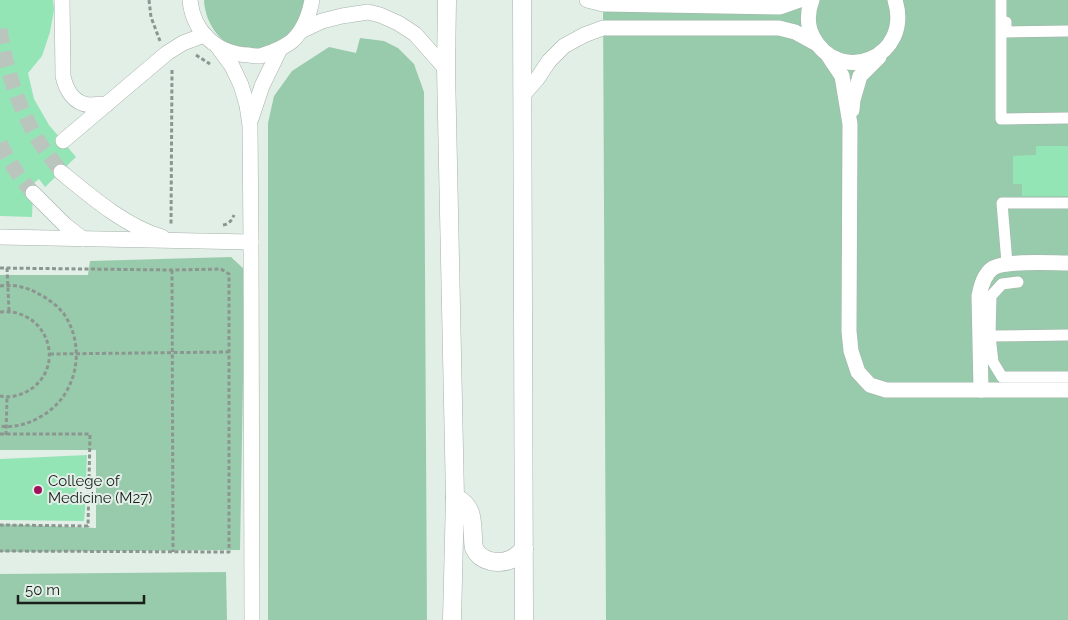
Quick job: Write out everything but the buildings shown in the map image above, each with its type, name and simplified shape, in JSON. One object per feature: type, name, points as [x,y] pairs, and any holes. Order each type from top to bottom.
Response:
[{"type":"street","points":[[62,0],[63,76],[65,87],[79,102],[88,105],[107,104]]},
{"type":"street","points":[[190,0],[196,23],[204,35],[218,47],[232,66],[241,85],[247,105],[250,126],[252,620]]},
{"type":"street","points":[[218,47],[238,55],[260,56],[280,49],[292,41],[301,31],[309,16],[312,0]]},
{"type":"street","points":[[447,0],[446,69],[455,497],[452,620]]},
{"type":"street","points":[[522,0],[524,620]]},
{"type":"street","points":[[587,0],[603,4],[780,7],[800,0]]},
{"type":"street","points":[[812,0],[809,6],[808,20],[810,33],[842,76],[850,124]]},
{"type":"street","points":[[895,0],[899,10],[898,26],[893,40],[860,76],[853,100],[850,124],[849,331],[851,351],[858,372],[870,385],[886,390],[1068,390]]},
{"type":"street","points":[[1001,0],[1001,119],[1068,118]]},
{"type":"street","points":[[1005,0],[1006,32],[1068,32]]},
{"type":"street","points":[[301,31],[322,21],[342,16],[368,12],[380,15],[398,23],[415,34],[446,69]]},
{"type":"street","points":[[523,95],[549,61],[564,46],[584,35],[603,28],[779,28],[795,32],[817,44]]},
{"type":"street","points":[[63,140],[167,54],[183,43],[204,35]]},
{"type":"street","points":[[250,126],[262,86],[280,49]]},
{"type":"street","points":[[828,55],[842,61],[856,62],[870,59],[883,52]]},
{"type":"street","points":[[61,172],[96,200],[127,221],[151,234],[176,241]]},
{"type":"street","points":[[33,193],[65,225],[83,239]]},
{"type":"street","points":[[1007,263],[1002,203],[1068,203]]},
{"type":"street","points":[[0,237],[251,242]]},
{"type":"street","points":[[981,390],[979,296],[983,281],[993,269],[1007,263],[1068,263]]},
{"type":"street","points":[[1018,282],[1002,284],[991,296],[990,336],[993,362],[1002,377],[1068,376]]},
{"type":"street","points":[[990,336],[1068,335]]},
{"type":"street","points":[[455,497],[468,508],[472,520],[473,545],[482,558],[489,561],[505,562],[524,549]]},
{"type":"path","points":[[149,0],[151,17],[172,63],[171,225],[180,225]]},
{"type":"path","points":[[190,55],[198,56],[214,66]]},
{"type":"path","points":[[220,226],[232,220],[235,212]]},
{"type":"path","points":[[0,268],[221,269],[229,274],[229,552],[0,551]]},
{"type":"path","points":[[7,268],[9,311]]},
{"type":"path","points":[[172,270],[173,552]]},
{"type":"path","points":[[0,286],[8,285],[29,288],[48,298],[63,314],[73,333],[77,354],[74,376],[64,396],[54,407],[29,423],[6,427],[0,426]]},
{"type":"path","points":[[0,312],[9,311],[25,315],[38,325],[46,338],[50,354],[48,367],[32,389],[20,395],[0,396]]},
{"type":"path","points":[[50,354],[229,352]]},
{"type":"path","points":[[6,434],[7,397]]},
{"type":"path","points":[[0,434],[90,434],[88,526],[0,525]]},
{"type":"green space","points":[[204,0],[306,0],[305,11],[286,41],[249,51],[231,46],[217,34],[208,18]]},
{"type":"green space","points":[[603,0],[1068,0],[1068,620],[606,620]]},
{"type":"green space","points":[[360,38],[384,41],[398,48],[414,64],[424,92],[427,620],[268,620],[268,123],[274,96],[292,71],[329,47],[356,53]]},
{"type":"green space","points":[[231,257],[245,270],[240,550],[0,552],[0,524],[96,528],[96,450],[0,450],[0,275],[88,275],[90,261]]},
{"type":"green space","points":[[226,572],[227,620],[0,620],[0,574]]},
{"type":"tunnel","points":[[0,29],[6,60],[20,104],[34,133],[61,172]]},
{"type":"tunnel","points":[[0,143],[15,170],[33,193]]},
{"type":"place","name":"College of Medicine (M27)","points":[[38,490]]}]
